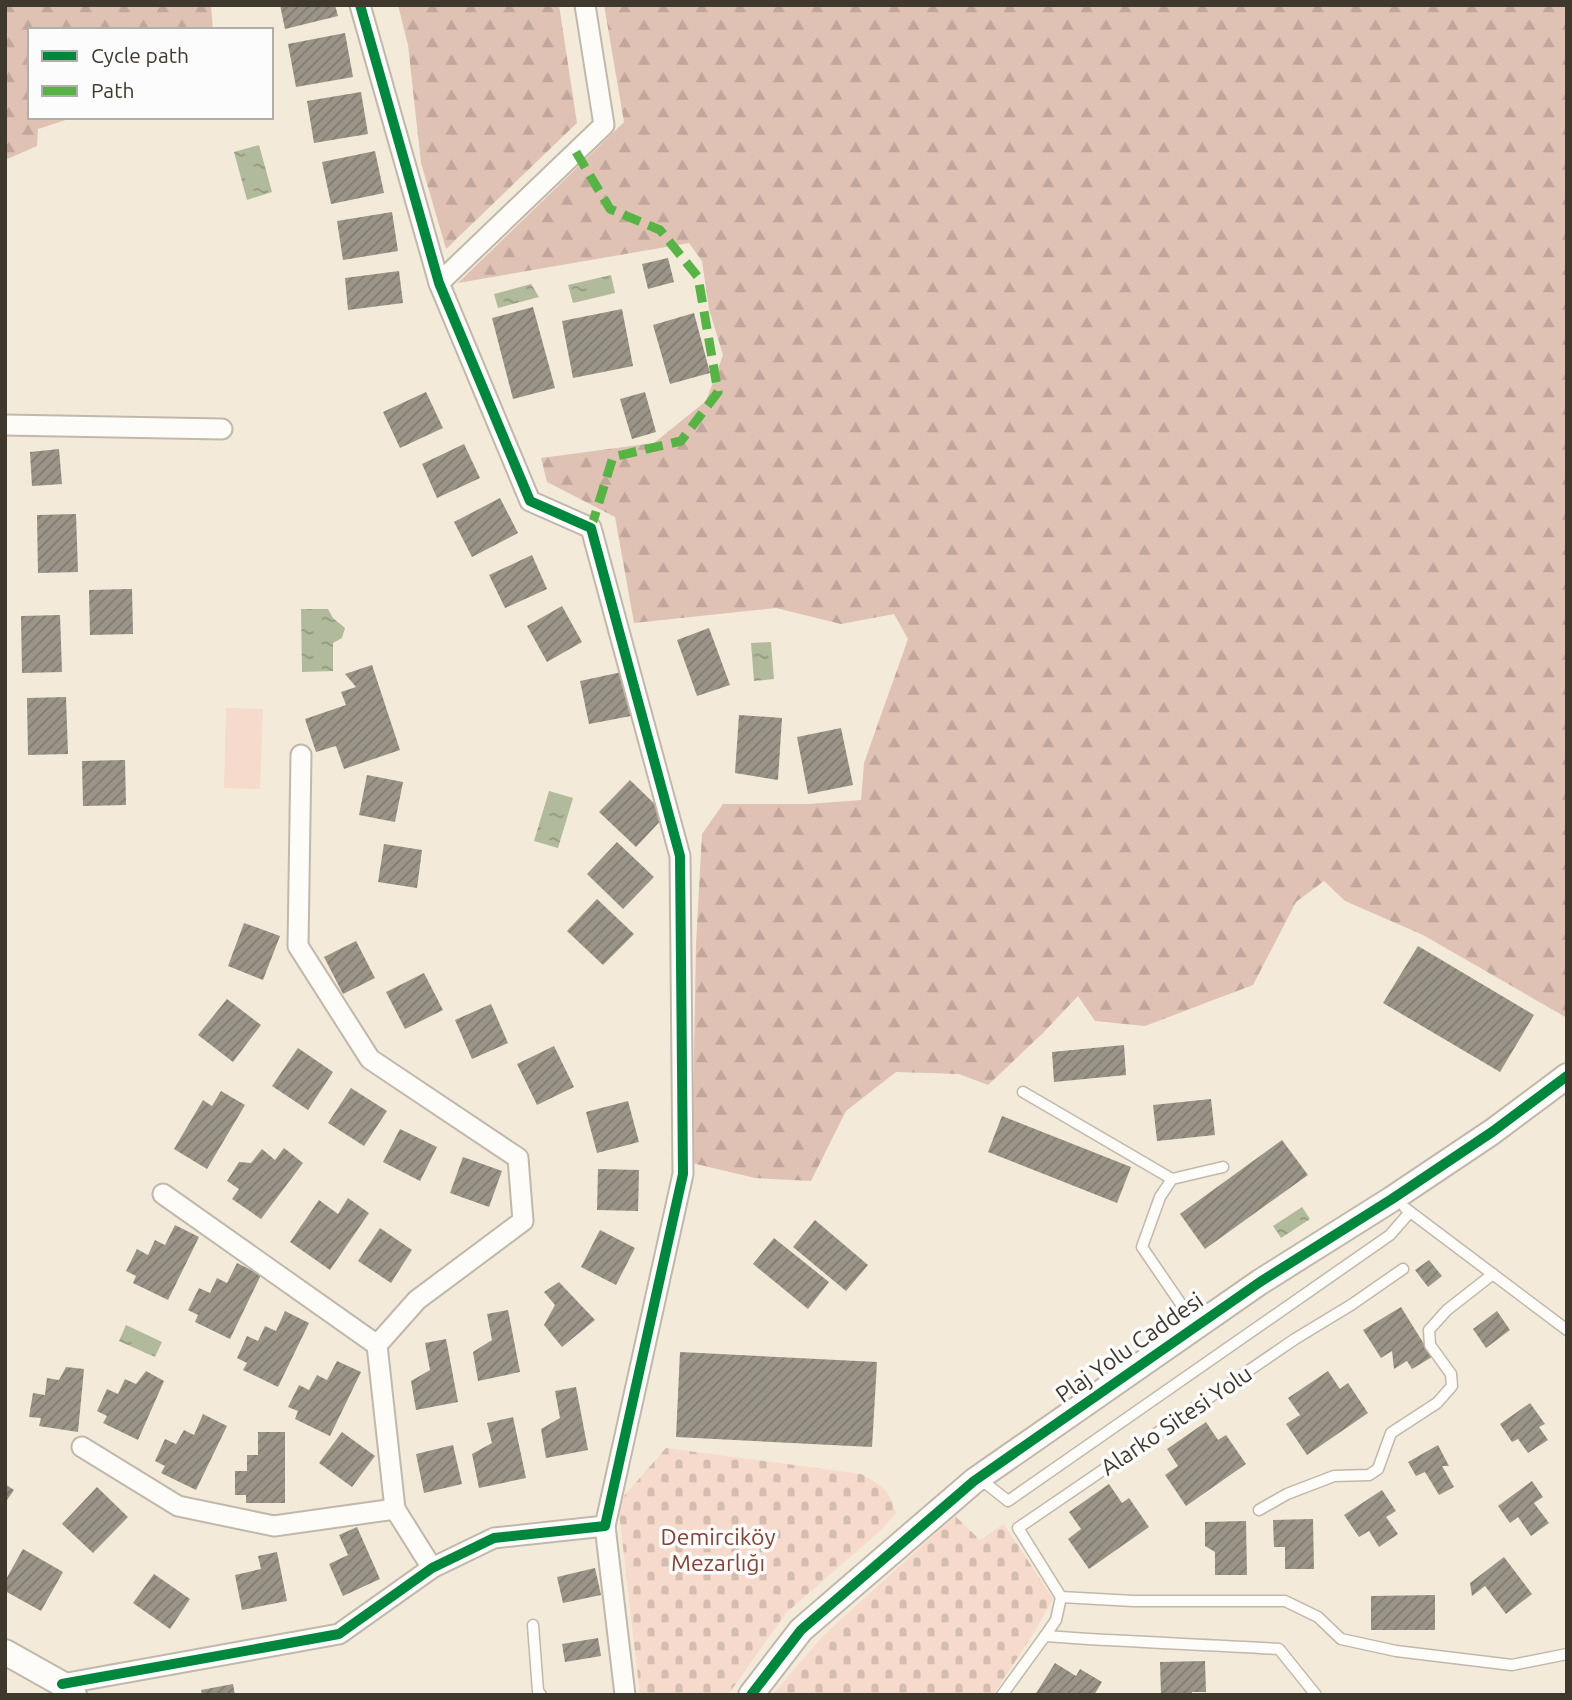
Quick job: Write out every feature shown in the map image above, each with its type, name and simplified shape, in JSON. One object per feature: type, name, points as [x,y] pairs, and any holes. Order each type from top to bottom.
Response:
[{"type":"street","points":[[360,5],[439,283],[530,501],[591,528],[680,856],[683,1174],[605,1526],[625,1695]]},
{"type":"street","points":[[439,283],[604,125],[585,5]]},
{"type":"street","points":[[5,425],[222,429]]},
{"type":"street","points":[[301,755],[298,946],[370,1059],[518,1158],[523,1221],[417,1300],[377,1345]]},
{"type":"street","name":"Plaj Yolu Caddesi","points":[[751,1695],[801,1630],[978,1478],[1260,1282],[1401,1205],[1567,1076]]},
{"type":"street","points":[[163,1194],[377,1345],[396,1508],[432,1568]]},
{"type":"street","points":[[82,1447],[178,1506],[274,1526],[396,1508]]},
{"type":"street","points":[[5,1651],[69,1689],[338,1634],[432,1568],[494,1538],[605,1526]]},
{"type":"lane","points":[[1023,1092],[1172,1179]]},
{"type":"lane","points":[[1197,1326],[1142,1247],[1160,1197],[1172,1179],[1223,1167]]},
{"type":"lane","points":[[978,1478],[1008,1501],[1390,1235],[1401,1205],[1567,1330]]},
{"type":"lane","name":"Alarko Sitesi Yolu","points":[[1060,1597],[1018,1528],[1295,1339],[1403,1269]]},
{"type":"lane","points":[[1259,1510],[1287,1494],[1334,1476],[1369,1475],[1378,1469],[1391,1433],[1437,1403],[1452,1386],[1451,1374],[1430,1345],[1429,1329],[1447,1310],[1493,1273]]},
{"type":"lane","points":[[1002,1695],[1056,1620],[1060,1597],[1133,1601],[1285,1601],[1318,1617],[1340,1639],[1396,1651],[1512,1665],[1567,1654]]},
{"type":"lane","points":[[533,1625],[538,1691],[541,1695]]},
{"type":"lane","points":[[1045,1636],[1279,1650],[1316,1695]]},
{"type":"green space","points":[[5,5],[211,5],[213,28],[28,28],[28,119],[69,119],[38,129],[37,146],[5,160]]},
{"type":"green space","points":[[398,5],[559,5],[577,123],[446,249],[421,163],[408,45]]},
{"type":"green space","points":[[604,5],[1567,5],[1567,1018],[1423,935],[1345,901],[1324,881],[1296,902],[1253,985],[1145,1026],[1095,1021],[1078,996],[988,1085],[959,1074],[896,1072],[846,1111],[811,1181],[755,1178],[692,1163],[696,944],[702,834],[723,804],[808,804],[861,800],[864,763],[908,639],[894,614],[841,624],[776,608],[634,623],[615,517],[547,482],[541,458],[654,443],[706,401],[723,355],[709,309],[702,261],[689,243],[458,283],[624,122]]},
{"type":"green space","points":[[226,708],[263,709],[260,789],[224,788]]},
{"type":"green space","name":"Demirciköy Mezarlığı","points":[[666,1448],[861,1474],[884,1489],[896,1513],[880,1531],[786,1613],[728,1695],[640,1695],[618,1503]]},
{"type":"green space","points":[[955,1516],[980,1540],[1004,1524],[1053,1599],[993,1695],[772,1695],[824,1635]]},
{"type":"water","points":[[259,145],[272,192],[247,200],[234,152]]},
{"type":"water","points":[[611,275],[615,293],[573,303],[568,285]]},
{"type":"water","points":[[531,284],[539,297],[498,308],[494,294]]},
{"type":"water","points":[[301,609],[328,609],[333,618],[345,628],[342,638],[333,643],[333,671],[302,672]]},
{"type":"water","points":[[771,642],[774,679],[754,681],[751,643]]},
{"type":"water","points":[[549,791],[573,798],[558,848],[534,841]]},
{"type":"water","points":[[1302,1207],[1310,1219],[1281,1238],[1273,1226]]},
{"type":"water","points":[[126,1325],[162,1342],[155,1357],[119,1341]]},
{"type":"building","points":[[280,5],[335,5],[338,16],[285,29]]},
{"type":"building","points":[[345,33],[353,77],[296,87],[288,44]]},
{"type":"building","points":[[361,92],[368,134],[314,143],[307,101]]},
{"type":"building","points":[[375,151],[384,193],[331,204],[322,162]]},
{"type":"building","points":[[392,212],[398,251],[343,260],[337,221]]},
{"type":"building","points":[[668,258],[674,282],[648,289],[642,264]]},
{"type":"building","points":[[399,271],[403,303],[348,310],[345,278]]},
{"type":"building","points":[[533,307],[555,388],[513,399],[492,318]]},
{"type":"building","points":[[622,309],[633,366],[573,378],[562,321]]},
{"type":"building","points":[[694,313],[710,373],[670,384],[653,325]]},
{"type":"building","points":[[426,392],[443,428],[400,448],[383,412]]},
{"type":"building","points":[[645,392],[656,432],[632,439],[620,399]]},
{"type":"building","points":[[464,444],[480,478],[437,498],[422,464]]},
{"type":"building","points":[[59,449],[62,484],[32,486],[30,452]]},
{"type":"building","points":[[500,498],[518,533],[472,557],[454,522]]},
{"type":"building","points":[[76,514],[78,572],[38,573],[37,515]]},
{"type":"building","points":[[532,555],[547,589],[505,608],[489,575]]},
{"type":"building","points":[[132,589],[133,634],[90,635],[89,590]]},
{"type":"building","points":[[562,606],[582,642],[547,662],[527,626]]},
{"type":"building","points":[[60,615],[62,672],[22,673],[21,616]]},
{"type":"building","points":[[709,628],[730,685],[697,696],[677,640]]},
{"type":"building","points":[[372,665],[400,750],[344,769],[336,746],[316,752],[305,719],[346,705],[341,692],[356,687],[345,674]]},
{"type":"building","points":[[622,672],[631,716],[589,724],[580,681]]},
{"type":"building","points":[[66,697],[68,754],[28,755],[27,698]]},
{"type":"building","points":[[739,715],[782,718],[778,780],[735,773]]},
{"type":"building","points":[[841,728],[853,785],[808,794],[797,737]]},
{"type":"building","points":[[125,760],[126,805],[83,806],[82,761]]},
{"type":"building","points":[[367,775],[403,782],[395,822],[359,815]]},
{"type":"building","points":[[630,780],[666,815],[636,847],[599,812]]},
{"type":"building","points":[[617,842],[654,877],[623,909],[587,874]]},
{"type":"building","points":[[384,844],[422,850],[417,888],[378,882]]},
{"type":"building","points":[[597,899],[634,934],[603,965],[567,931]]},
{"type":"building","points":[[244,923],[280,936],[263,980],[228,966]]},
{"type":"building","points":[[356,941],[375,978],[343,994],[324,957]]},
{"type":"building","points":[[1418,946],[1534,1015],[1500,1072],[1383,1003]]},
{"type":"building","points":[[424,973],[443,1010],[405,1029],[386,992]]},
{"type":"building","points":[[227,999],[261,1025],[233,1062],[198,1035]]},
{"type":"building","points":[[491,1004],[508,1043],[472,1059],[455,1020]]},
{"type":"building","points":[[1124,1045],[1126,1075],[1054,1082],[1052,1052]]},
{"type":"building","points":[[554,1046],[574,1087],[537,1105],[517,1064]]},
{"type":"building","points":[[298,1048],[333,1072],[308,1110],[272,1086]]},
{"type":"building","points":[[351,1088],[387,1111],[364,1146],[328,1123]]},
{"type":"building","points":[[221,1091],[245,1105],[207,1169],[174,1149],[203,1100],[212,1106]]},
{"type":"building","points":[[1211,1099],[1215,1135],[1157,1141],[1153,1105]]},
{"type":"building","points":[[628,1101],[639,1142],[597,1153],[586,1112]]},
{"type":"building","points":[[1002,1116],[1131,1167],[1117,1203],[988,1152]]},
{"type":"building","points":[[400,1129],[437,1147],[420,1181],[383,1162]]},
{"type":"building","points":[[1282,1140],[1308,1175],[1205,1249],[1180,1214]]},
{"type":"building","points":[[284,1148],[303,1163],[261,1219],[232,1199],[239,1189],[227,1181],[239,1162],[251,1163],[262,1149],[275,1160]]},
{"type":"building","points":[[463,1157],[502,1171],[489,1207],[450,1193]]},
{"type":"building","points":[[598,1169],[639,1170],[638,1211],[597,1210]]},
{"type":"building","points":[[348,1198],[369,1213],[330,1270],[290,1242],[319,1200],[338,1214]]},
{"type":"building","points":[[815,1220],[868,1265],[846,1291],[793,1247]]},
{"type":"building","points":[[175,1225],[199,1237],[168,1300],[133,1283],[136,1276],[126,1271],[137,1249],[148,1255],[155,1240],[165,1245]]},
{"type":"building","points":[[380,1228],[412,1250],[391,1283],[358,1261]]},
{"type":"building","points":[[600,1230],[635,1248],[616,1285],[581,1267]]},
{"type":"building","points":[[774,1238],[829,1282],[808,1309],[753,1264]]},
{"type":"building","points":[[1429,1260],[1442,1276],[1428,1287],[1415,1270]]},
{"type":"building","points":[[237,1263],[261,1275],[230,1339],[195,1322],[198,1315],[188,1310],[199,1288],[210,1293],[217,1278],[227,1283]]},
{"type":"building","points":[[559,1282],[595,1320],[562,1347],[544,1325],[555,1305],[544,1292]]},
{"type":"building","points":[[1401,1307],[1432,1357],[1412,1369],[1407,1361],[1394,1369],[1392,1351],[1381,1358],[1363,1330]]},
{"type":"building","points":[[508,1310],[520,1372],[478,1381],[473,1352],[492,1340],[487,1314]]},
{"type":"building","points":[[285,1311],[309,1323],[278,1387],[243,1370],[247,1363],[237,1358],[247,1336],[258,1341],[265,1326],[276,1331]]},
{"type":"building","points":[[1497,1311],[1510,1330],[1486,1348],[1473,1329]]},
{"type":"building","points":[[446,1339],[458,1402],[416,1410],[411,1381],[430,1370],[425,1343]]},
{"type":"building","points":[[680,1352],[877,1362],[872,1447],[676,1437]]},
{"type":"building","points":[[337,1361],[361,1372],[330,1436],[295,1419],[298,1411],[288,1407],[299,1385],[309,1390],[317,1375],[327,1380]]},
{"type":"building","points":[[66,1367],[84,1369],[78,1432],[39,1426],[41,1418],[29,1417],[33,1393],[45,1395],[47,1378],[59,1380]]},
{"type":"building","points":[[146,1371],[164,1381],[138,1440],[103,1423],[107,1416],[97,1411],[107,1389],[118,1394],[125,1379],[136,1384]]},
{"type":"building","points":[[1328,1371],[1340,1389],[1348,1383],[1368,1413],[1307,1455],[1286,1424],[1300,1415],[1288,1398]]},
{"type":"building","points":[[576,1387],[588,1450],[546,1458],[541,1429],[560,1418],[555,1391]]},
{"type":"building","points":[[1530,1403],[1545,1424],[1539,1427],[1548,1440],[1528,1453],[1518,1439],[1512,1442],[1500,1424]]},
{"type":"building","points":[[203,1414],[227,1426],[196,1490],[161,1473],[165,1466],[155,1461],[165,1439],[176,1444],[184,1430],[194,1435]]},
{"type":"building","points":[[513,1417],[526,1478],[479,1488],[472,1454],[492,1443],[487,1423]]},
{"type":"building","points":[[1206,1422],[1218,1440],[1226,1435],[1246,1464],[1186,1506],[1165,1475],[1178,1466],[1167,1449]]},
{"type":"building","points":[[258,1432],[285,1432],[285,1503],[246,1503],[246,1495],[235,1495],[235,1471],[247,1471],[247,1455],[258,1455]]},
{"type":"building","points":[[342,1432],[375,1456],[352,1487],[319,1463]]},
{"type":"building","points":[[453,1445],[462,1484],[424,1493],[416,1454]]},
{"type":"building","points":[[1438,1445],[1449,1466],[1442,1466],[1454,1487],[1439,1495],[1425,1472],[1416,1476],[1408,1462]]},
{"type":"building","points":[[1532,1481],[1543,1497],[1534,1503],[1549,1523],[1531,1536],[1518,1517],[1510,1523],[1498,1506]]},
{"type":"building","points":[[5,1484],[14,1490],[5,1503]]},
{"type":"building","points":[[1109,1484],[1122,1503],[1129,1498],[1149,1527],[1089,1569],[1068,1539],[1081,1529],[1069,1512]]},
{"type":"building","points":[[97,1487],[128,1517],[93,1553],[62,1524]]},
{"type":"building","points":[[1382,1490],[1396,1511],[1386,1517],[1398,1534],[1379,1547],[1369,1531],[1359,1537],[1344,1515]]},
{"type":"building","points":[[1313,1519],[1314,1569],[1285,1569],[1285,1547],[1274,1547],[1273,1520]]},
{"type":"building","points":[[1246,1521],[1247,1575],[1215,1575],[1215,1552],[1205,1546],[1205,1522]]},
{"type":"building","points":[[357,1527],[380,1579],[343,1596],[329,1564],[348,1555],[339,1535]]},
{"type":"building","points":[[23,1549],[63,1572],[41,1611],[5,1591],[5,1581]]},
{"type":"building","points":[[277,1552],[287,1601],[242,1610],[235,1575],[261,1569],[258,1556]]},
{"type":"building","points":[[1504,1557],[1532,1594],[1506,1614],[1485,1586],[1472,1596],[1470,1583]]},
{"type":"building","points":[[595,1568],[601,1595],[563,1603],[557,1577]]},
{"type":"building","points":[[154,1574],[190,1599],[170,1629],[133,1603]]},
{"type":"building","points":[[1435,1595],[1435,1630],[1371,1630],[1371,1596]]},
{"type":"building","points":[[598,1638],[601,1656],[565,1662],[562,1644]]},
{"type":"building","points":[[1205,1661],[1206,1692],[1161,1695],[1160,1662]]},
{"type":"building","points":[[1055,1663],[1076,1676],[1080,1669],[1102,1682],[1094,1695],[1035,1695]]},
{"type":"building","points":[[233,1684],[235,1695],[202,1695],[201,1690]]},
{"type":"marked path","points":[[576,152],[610,209],[660,230],[698,277],[718,392],[681,441],[613,457],[591,528]]},
{"type":"cycle path","points":[[62,1684],[339,1634],[432,1568],[494,1538],[605,1526],[683,1174],[680,856],[591,528],[530,501],[439,283],[360,5]]},
{"type":"cycle path","points":[[751,1695],[801,1630],[974,1481],[1260,1282],[1492,1132],[1567,1076]]}]
